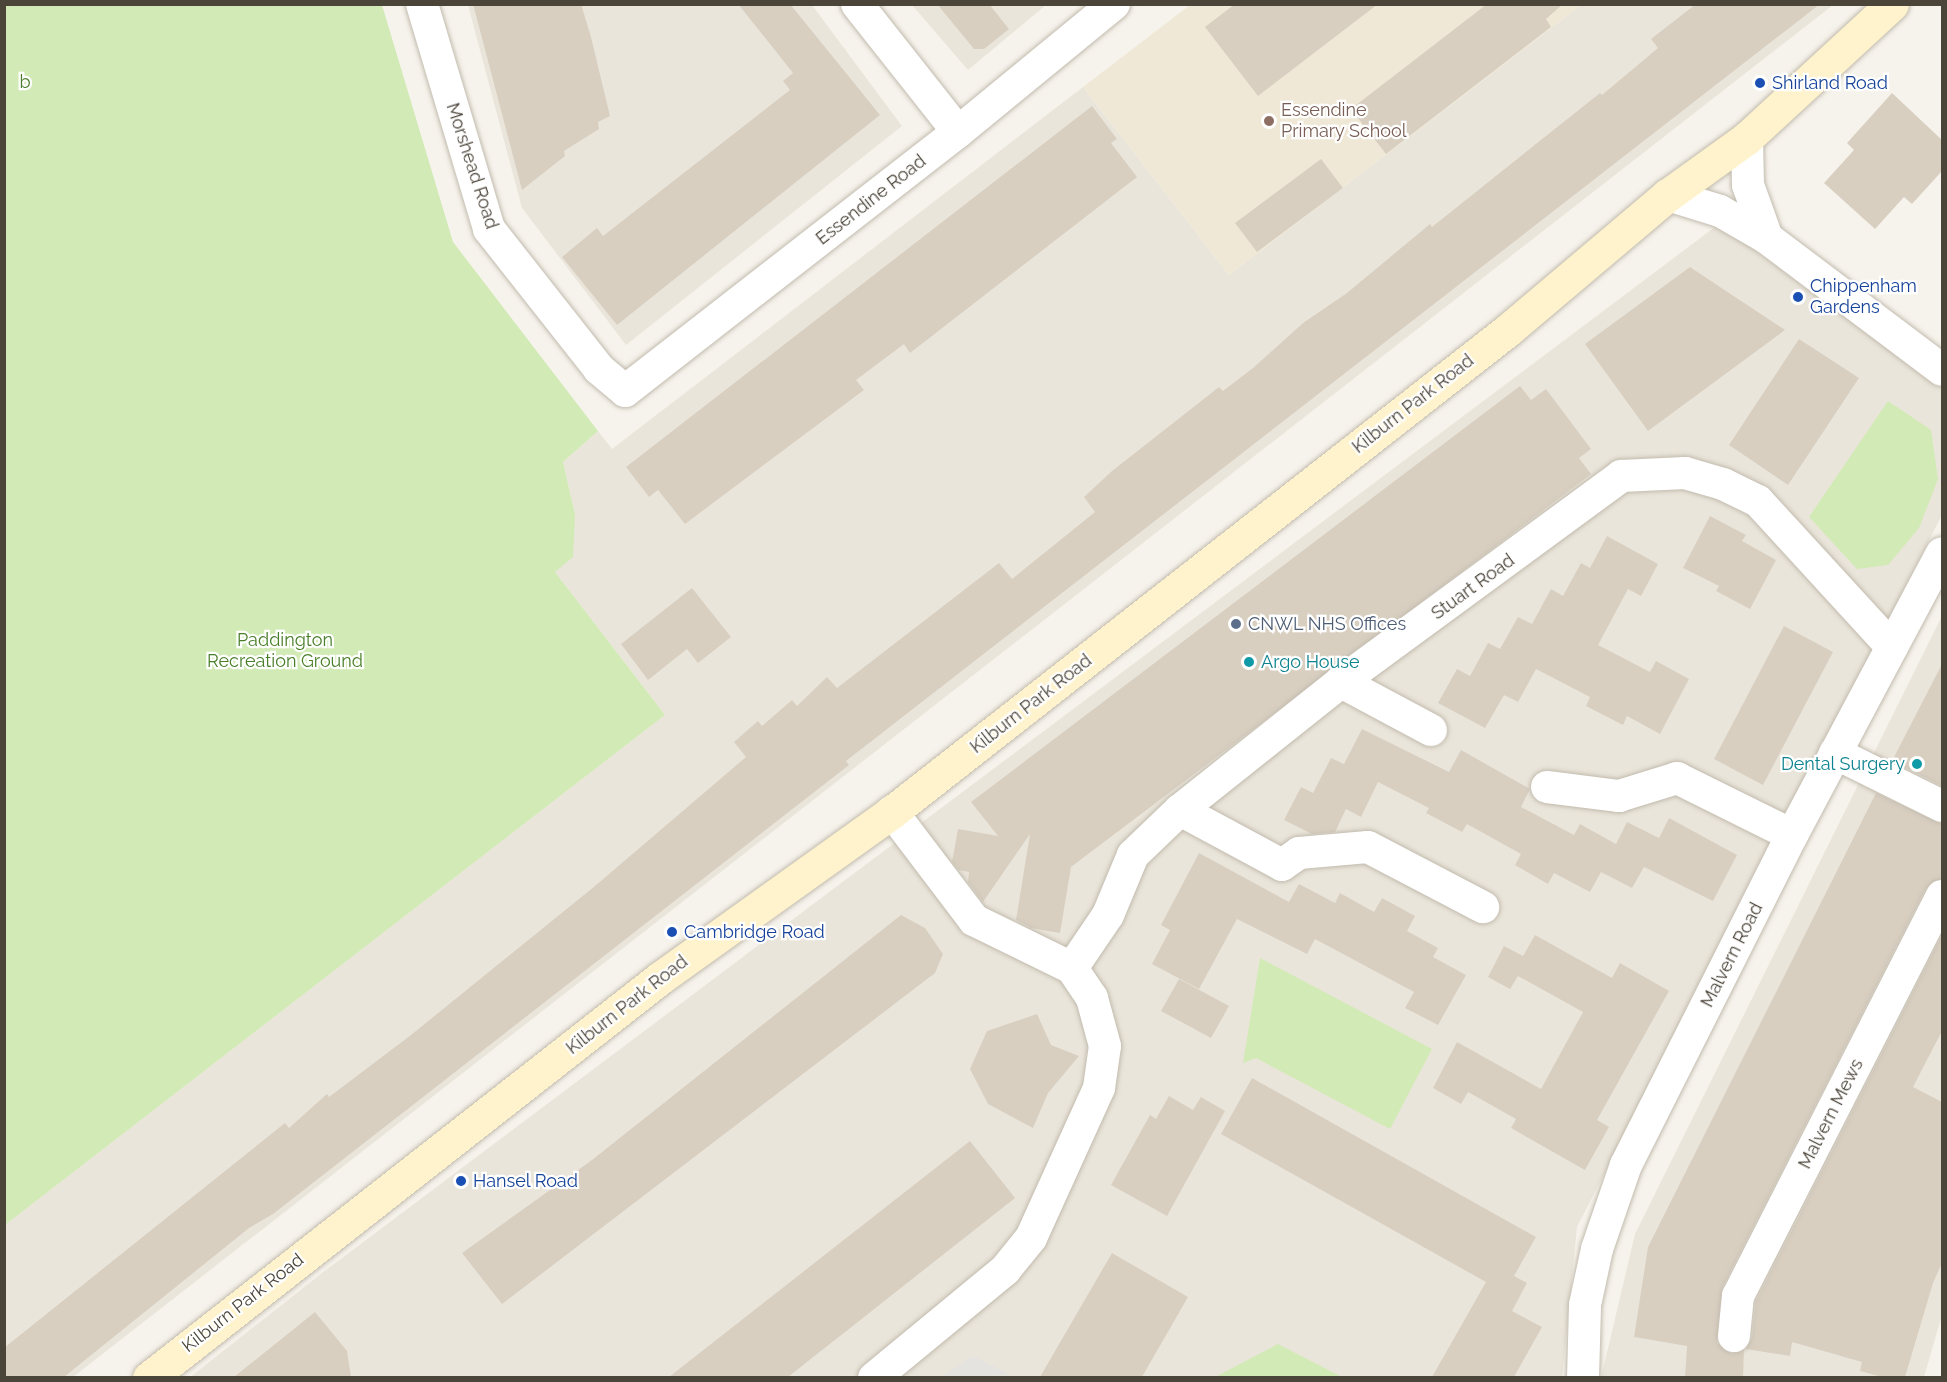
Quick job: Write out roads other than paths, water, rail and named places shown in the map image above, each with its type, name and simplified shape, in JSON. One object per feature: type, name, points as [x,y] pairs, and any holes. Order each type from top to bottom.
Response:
[{"type":"main road","name":"Kilburn Park Road","points":[[149,1377],[660,978],[892,812],[1508,330],[1668,195],[1747,138],[1892,4]]},
{"type":"street","name":"Morshead Road","points":[[422,4],[489,229],[599,369],[625,391]]},
{"type":"street","points":[[857,4],[958,132]]},
{"type":"street","name":"Essendine Road","points":[[625,391],[958,132],[1114,4]]},
{"type":"street","points":[[1747,138],[1748,185],[1767,238]]},
{"type":"street","points":[[1668,195],[1720,211],[1767,238],[1942,370]]},
{"type":"street","name":"Stuart Road","points":[[1072,968],[1108,915],[1133,855],[1180,810],[1341,682],[1621,476],[1685,473],[1723,484],[1758,501],[1892,647]]},
{"type":"street","name":"Malvern Road","points":[[1583,1377],[1585,1305],[1598,1249],[1626,1165],[1792,836],[1942,553]]},
{"type":"street","points":[[1341,682],[1431,730]]},
{"type":"street","points":[[1835,753],[1942,806]]},
{"type":"street","points":[[1547,787],[1619,796],[1677,778],[1792,836]]},
{"type":"street","points":[[1180,810],[1282,865],[1299,853],[1368,847],[1483,907]]},
{"type":"street","points":[[874,1377],[1005,1270],[1031,1238],[1099,1089],[1105,1046],[1092,998],[1072,968],[974,920],[892,812]]},
{"type":"street","name":"Malvern Mews","points":[[1734,1336],[1738,1296],[1942,896]]},
{"type":"place","name":"Shirland Road","points":[[1760,83]]},
{"type":"place","name":"Essendine Primary School","points":[[1269,121]]},
{"type":"place","name":"Chippenham Gardens","points":[[1798,297]]},
{"type":"place","name":"CNWL NHS Offices","points":[[1236,624]]},
{"type":"place","name":"Argo House","points":[[1249,662]]},
{"type":"place","name":"Dental Surgery","points":[[1917,764]]},
{"type":"place","name":"Cambridge Road","points":[[672,932]]},
{"type":"place","name":"Hansel Road","points":[[461,1181]]},
{"type":"park label","name":"b","points":[[25,82]]},
{"type":"park label","name":"Paddington Recreation Ground","points":[[285,651]]}]
